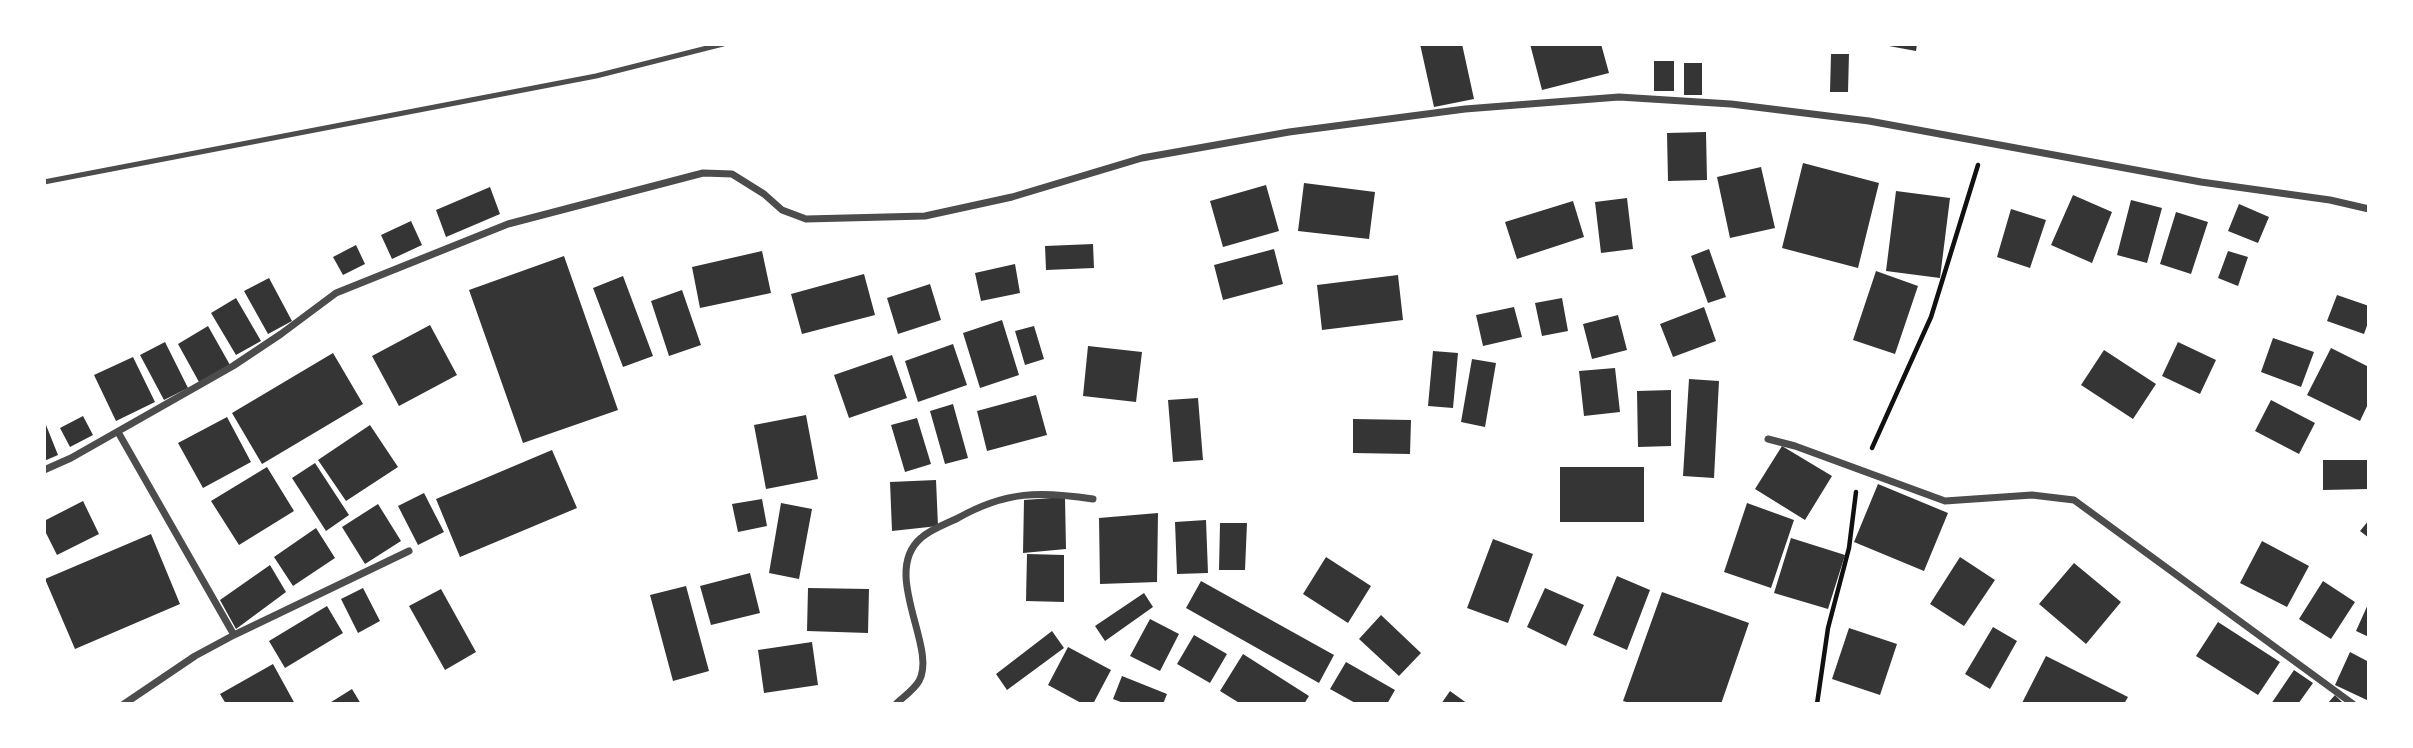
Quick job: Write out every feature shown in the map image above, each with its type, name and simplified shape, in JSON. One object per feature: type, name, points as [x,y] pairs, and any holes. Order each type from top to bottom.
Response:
[{"type":"street","points":[[44,470],[71,458],[233,366],[336,293],[509,225],[703,173],[732,174],[764,194],[782,210],[806,219],[925,216],[1012,197],[1142,159],[1289,132],[1465,109],[1619,97],[1731,104],[1869,121],[2201,182],[2330,200],[2369,209]]},
{"type":"street","points":[[118,432],[234,635]]},
{"type":"street","points":[[1768,439],[1795,446],[1945,501],[2032,495],[2074,500],[2353,704]]},
{"type":"street","points":[[896,704],[919,682],[924,664],[908,598],[906,575],[911,551],[919,539],[968,512],[1016,495],[1049,493],[1093,499]]},
{"type":"street","points":[[124,704],[195,656],[234,635],[409,551]]},
{"type":"lane","points":[[44,182],[596,76],[723,44]]},
{"type":"path","points":[[1817,704],[1828,628],[1849,548],[1853,505],[1861,470],[1902,387],[1931,317],[1985,143]]},
{"type":"building","points":[[1420,44],[1462,44],[1474,99],[1434,107]]},
{"type":"building","points":[[1530,44],[1601,44],[1609,73],[1542,90]]},
{"type":"building","points":[[1878,44],[1917,44],[1916,51]]},
{"type":"building","points":[[1831,54],[1849,54],[1848,92],[1830,92]]},
{"type":"building","points":[[1654,61],[1674,61],[1674,91],[1654,91]]},
{"type":"building","points":[[1684,63],[1702,63],[1702,95],[1684,95]]},
{"type":"building","points":[[1706,132],[1707,180],[1668,181],[1667,133]]},
{"type":"building","points":[[1803,163],[1879,183],[1858,268],[1782,248]]},
{"type":"building","points":[[1761,167],[1775,228],[1730,238],[1717,177]]},
{"type":"building","points":[[1304,183],[1375,192],[1369,239],[1298,231]]},
{"type":"building","points":[[1266,185],[1279,231],[1223,247],[1210,201]]},
{"type":"building","points":[[490,187],[500,214],[446,237],[436,210]]},
{"type":"building","points":[[1896,191],[1950,198],[1940,278],[1886,271]]},
{"type":"building","points":[[2073,195],[2112,212],[2092,263],[2051,245]]},
{"type":"building","points":[[1627,198],[1633,249],[1601,253],[1595,202]]},
{"type":"building","points":[[2131,200],[2162,208],[2147,263],[2117,255]]},
{"type":"building","points":[[1573,201],[1584,237],[1517,259],[1505,222]]},
{"type":"building","points":[[2239,204],[2269,217],[2258,243],[2228,231]]},
{"type":"building","points":[[2011,209],[2046,220],[2030,268],[1997,257]]},
{"type":"building","points":[[2176,212],[2208,222],[2191,274],[2160,264]]},
{"type":"building","points":[[411,221],[422,245],[392,259],[381,235]]},
{"type":"building","points":[[1093,244],[1094,268],[1046,270],[1045,246]]},
{"type":"building","points":[[356,245],[365,264],[343,275],[333,257]]},
{"type":"building","points":[[1274,249],[1283,284],[1223,300],[1214,265]]},
{"type":"building","points":[[1709,249],[1726,297],[1708,303],[1691,256]]},
{"type":"building","points":[[762,251],[771,293],[700,308],[692,267]]},
{"type":"building","points":[[2228,251],[2248,257],[2238,286],[2218,278]]},
{"type":"building","points":[[564,256],[618,410],[523,443],[469,290]]},
{"type":"building","points":[[1015,264],[1020,293],[981,301],[975,273]]},
{"type":"building","points":[[1876,271],[1918,286],[1895,354],[1853,340]]},
{"type":"building","points":[[864,274],[875,315],[802,334],[791,294]]},
{"type":"building","points":[[1398,275],[1403,320],[1322,330],[1317,285]]},
{"type":"building","points":[[623,276],[653,356],[623,367],[593,288]]},
{"type":"building","points":[[269,278],[292,321],[268,334],[244,291]]},
{"type":"building","points":[[930,284],[941,320],[898,334],[887,298]]},
{"type":"building","points":[[682,290],[701,345],[669,356],[651,301]]},
{"type":"building","points":[[2337,295],[2369,306],[2369,320],[2364,334],[2327,321]]},
{"type":"building","points":[[236,298],[261,341],[236,355],[211,313]]},
{"type":"building","points":[[1562,298],[1568,331],[1542,336],[1535,303]]},
{"type":"building","points":[[1514,307],[1522,337],[1483,346],[1476,315]]},
{"type":"building","points":[[1704,307],[1716,341],[1673,357],[1660,324]]},
{"type":"building","points":[[1618,315],[1627,350],[1592,359],[1583,324]]},
{"type":"building","points":[[1002,320],[1019,375],[980,388],[963,333]]},
{"type":"building","points":[[430,325],[457,375],[399,406],[372,356]]},
{"type":"building","points":[[208,326],[230,365],[199,382],[178,344]]},
{"type":"building","points":[[1034,326],[1044,359],[1025,365],[1015,331]]},
{"type":"building","points":[[2273,338],[2314,352],[2301,387],[2261,372]]},
{"type":"building","points":[[165,342],[188,388],[164,400],[140,355]]},
{"type":"building","points":[[2178,342],[2216,360],[2200,394],[2162,376]]},
{"type":"building","points":[[953,344],[967,385],[918,402],[905,361]]},
{"type":"building","points":[[1088,346],[1142,352],[1136,402],[1083,396]]},
{"type":"building","points":[[2331,348],[2369,367],[2369,402],[2360,421],[2307,395]]},
{"type":"building","points":[[2104,350],[2156,384],[2133,419],[2081,385]]},
{"type":"building","points":[[1433,351],[1458,353],[1453,408],[1428,406]]},
{"type":"building","points":[[333,353],[363,404],[262,464],[232,413]]},
{"type":"building","points":[[892,355],[907,398],[849,418],[834,375]]},
{"type":"building","points":[[133,357],[155,402],[116,421],[94,375]]},
{"type":"building","points":[[1472,359],[1496,363],[1485,427],[1461,422]]},
{"type":"building","points":[[1615,368],[1620,412],[1584,416],[1579,371]]},
{"type":"building","points":[[1689,379],[1719,381],[1714,478],[1683,476]]},
{"type":"building","points":[[1671,390],[1671,446],[1638,447],[1637,391]]},
{"type":"building","points":[[1036,395],[1047,435],[987,451],[977,411]]},
{"type":"building","points":[[1198,398],[1203,460],[1173,462],[1168,400]]},
{"type":"building","points":[[2271,400],[2315,423],[2299,454],[2255,431]]},
{"type":"building","points":[[953,404],[968,458],[945,464],[930,411]]},
{"type":"building","points":[[806,415],[818,479],[766,489],[754,425]]},
{"type":"building","points":[[83,416],[93,435],[70,447],[60,428]]},
{"type":"building","points":[[227,417],[251,462],[203,488],[178,443]]},
{"type":"building","points":[[917,418],[931,464],[905,472],[891,425]]},
{"type":"building","points":[[1353,419],[1411,420],[1410,454],[1353,453]]},
{"type":"building","points":[[44,420],[58,455],[44,461]]},
{"type":"building","points":[[370,425],[398,467],[346,501],[318,460]]},
{"type":"building","points":[[1782,446],[1832,476],[1805,520],[1755,489]]},
{"type":"building","points":[[552,450],[577,508],[460,557],[436,499]]},
{"type":"building","points":[[2323,460],[2369,460],[2369,489],[2323,490]]},
{"type":"building","points":[[315,463],[349,515],[326,531],[292,478]]},
{"type":"building","points":[[267,467],[294,511],[239,545],[211,501]]},
{"type":"building","points":[[1560,467],[1644,467],[1644,522],[1560,522]]},
{"type":"building","points":[[936,480],[938,526],[892,531],[890,482]]},
{"type":"building","points":[[1878,484],[1948,513],[1924,571],[1854,542]]},
{"type":"building","points":[[424,493],[444,532],[418,545],[398,506]]},
{"type":"building","points":[[1065,497],[1066,549],[1023,553],[1024,500]]},
{"type":"building","points":[[762,499],[767,526],[738,532],[732,504]]},
{"type":"building","points":[[83,501],[99,534],[57,555],[44,529],[44,521]]},
{"type":"building","points":[[781,503],[812,509],[799,579],[769,573]]},
{"type":"building","points":[[1747,503],[1794,520],[1771,588],[1724,572]]},
{"type":"building","points":[[378,504],[401,541],[365,564],[342,527]]},
{"type":"building","points":[[1158,513],[1157,582],[1100,584],[1099,518]]},
{"type":"building","points":[[1206,520],[1208,573],[1177,574],[1175,522]]},
{"type":"building","points":[[2369,520],[2369,538],[2360,531]]},
{"type":"building","points":[[1220,523],[1247,523],[1245,570],[1219,570]]},
{"type":"building","points":[[316,528],[335,558],[293,586],[274,557]]},
{"type":"building","points":[[151,534],[180,604],[75,649],[45,579]]},
{"type":"building","points":[[1791,538],[1845,555],[1828,609],[1774,593]]},
{"type":"building","points":[[1493,539],[1533,554],[1508,623],[1467,608]]},
{"type":"building","points":[[2262,541],[2309,566],[2287,607],[2240,583]]},
{"type":"building","points":[[1027,554],[1064,555],[1064,602],[1026,601]]},
{"type":"building","points":[[1326,557],[1371,586],[1348,623],[1303,594]]},
{"type":"building","points":[[1960,557],[1995,580],[1964,626],[1930,604]]},
{"type":"building","points":[[2074,563],[2121,602],[2086,644],[2039,604]]},
{"type":"building","points":[[270,565],[286,592],[236,629],[220,600]]},
{"type":"building","points":[[750,573],[760,613],[711,625],[700,586]]},
{"type":"building","points":[[1617,576],[1650,590],[1627,650],[1593,635]]},
{"type":"building","points":[[1201,581],[1334,655],[1319,683],[1186,608]]},
{"type":"building","points":[[2323,581],[2355,602],[2331,639],[2299,619]]},
{"type":"building","points":[[686,586],[709,671],[673,681],[650,595]]},
{"type":"building","points":[[363,588],[380,621],[358,633],[341,599]]},
{"type":"building","points":[[808,588],[869,589],[868,633],[807,631]]},
{"type":"building","points":[[1545,588],[1584,605],[1566,646],[1527,627]]},
{"type":"building","points":[[441,589],[476,652],[445,670],[409,606]]},
{"type":"building","points":[[1662,592],[1749,623],[1721,704],[1633,704],[1623,701]]},
{"type":"building","points":[[1144,593],[1153,607],[1105,641],[1095,626]]},
{"type":"building","points":[[2369,602],[2369,637],[2356,631]]},
{"type":"building","points":[[327,606],[343,633],[285,668],[269,641]]},
{"type":"building","points":[[1381,615],[1421,653],[1399,676],[1359,639]]},
{"type":"building","points":[[1150,619],[1179,634],[1160,671],[1130,656]]},
{"type":"building","points":[[2218,622],[2280,662],[2258,695],[2196,656]]},
{"type":"building","points":[[1993,627],[2017,641],[1990,689],[1965,674]]},
{"type":"building","points":[[1849,628],[1897,644],[1880,695],[1832,679]]},
{"type":"building","points":[[1052,631],[1064,648],[1007,690],[996,674]]},
{"type":"building","points":[[1194,635],[1227,654],[1210,683],[1177,664]]},
{"type":"building","points":[[812,642],[818,685],[764,693],[758,650]]},
{"type":"building","points":[[1068,647],[1111,670],[1093,704],[1083,704],[1048,685]]},
{"type":"building","points":[[2350,652],[2369,662],[2369,701],[2335,685]]},
{"type":"building","points":[[1243,654],[1309,696],[1304,704],[1241,704],[1220,691]]},
{"type":"building","points":[[2046,656],[2128,697],[2124,704],[2022,703]]},
{"type":"building","points":[[1346,662],[1395,690],[1387,704],[1357,704],[1330,689]]},
{"type":"building","points":[[273,664],[295,704],[226,704],[220,694]]},
{"type":"building","points":[[2294,670],[2313,683],[2298,704],[2271,704]]},
{"type":"building","points":[[1122,676],[1167,694],[1163,704],[1126,704],[1113,699]]},
{"type":"building","points":[[352,689],[361,704],[328,704]]},
{"type":"building","points":[[1450,691],[1468,704],[1441,704]]},
{"type":"building","points":[[2335,695],[2344,704],[2327,704]]}]
